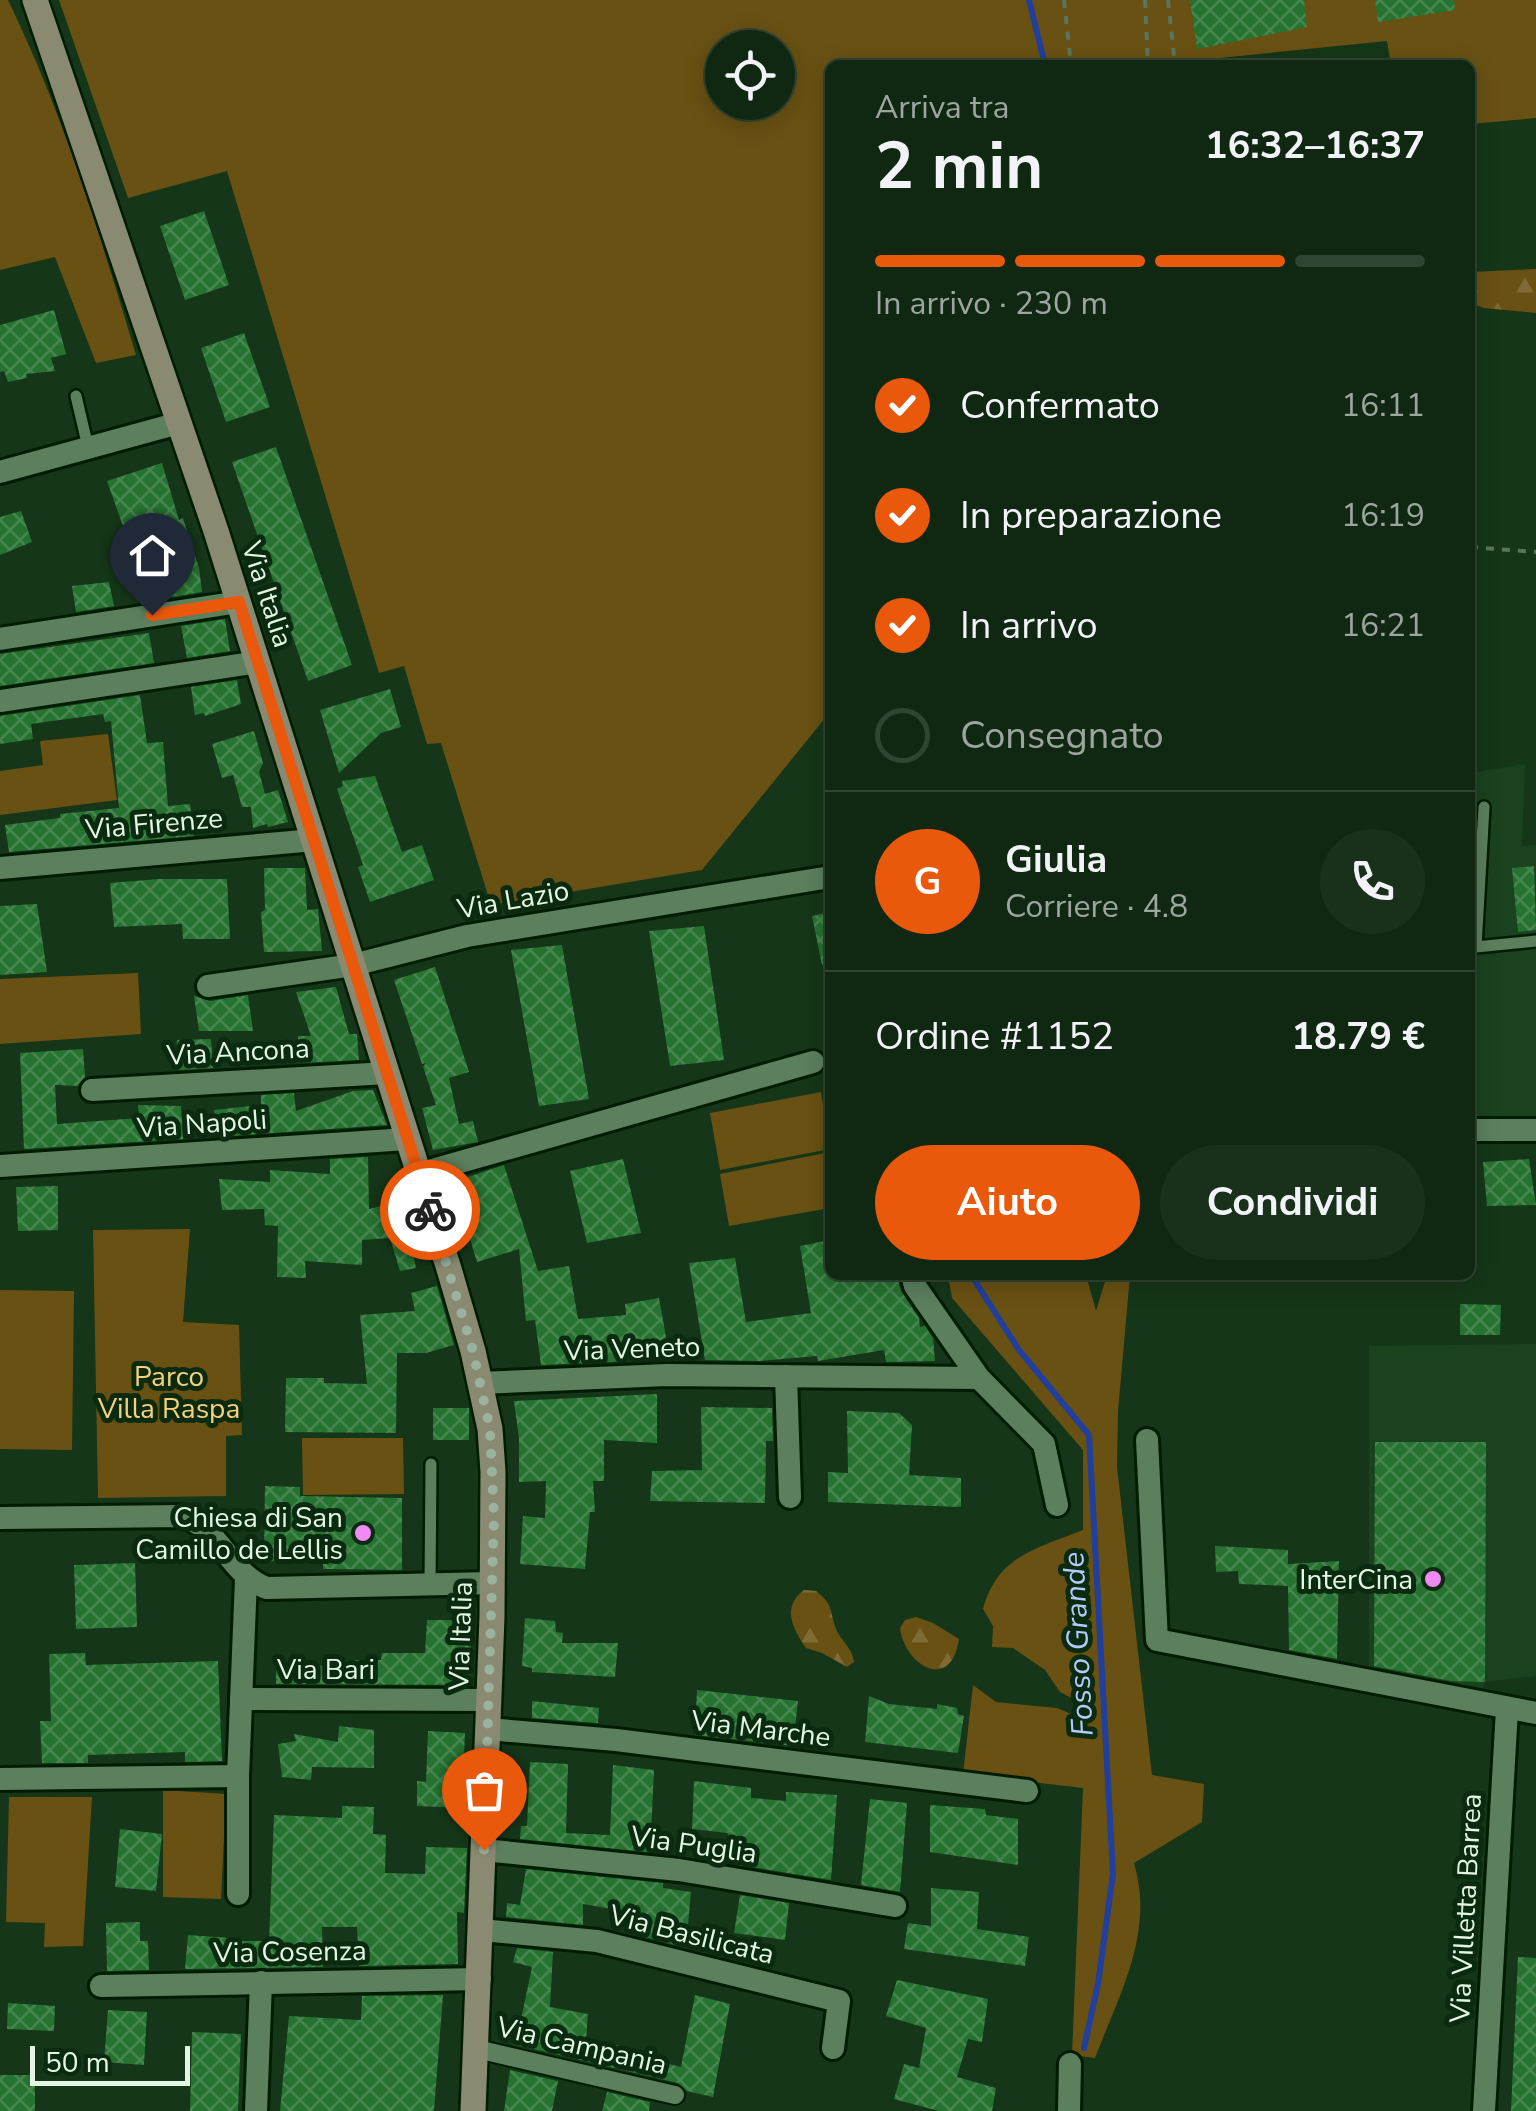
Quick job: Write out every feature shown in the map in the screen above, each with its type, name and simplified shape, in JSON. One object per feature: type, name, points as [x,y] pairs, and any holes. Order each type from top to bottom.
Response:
[{"type":"main road","name":"Via Italia","points":[[22,0],[46,38]]},
{"type":"main road","name":"Via Italia","points":[[35,0],[239,602],[418,1174],[490,1429],[492,1582],[473,2111]]},
{"type":"street","points":[[0,472],[179,423]]},
{"type":"street","points":[[0,639],[239,602]]},
{"type":"street","points":[[0,701],[258,662]]},
{"type":"street","name":"Via Firenze","points":[[0,868],[314,840]]},
{"type":"street","name":"Via Lazio","points":[[208,986],[353,965],[467,936],[825,878]]},
{"type":"street","points":[[418,1174],[813,1062]]},
{"type":"street","name":"Via Ancona","points":[[92,1090],[386,1073]]},
{"type":"street","points":[[1475,1130],[1536,1130]]},
{"type":"street","name":"Via Napoli","points":[[0,1166],[407,1139]]},
{"type":"street","points":[[913,1280],[979,1378],[1044,1444],[1057,1504]]},
{"type":"street","name":"Via Veneto","points":[[480,1383],[666,1375],[979,1378]]},
{"type":"street","points":[[786,1376],[790,1497]]},
{"type":"street","points":[[1146,1440],[1157,1640],[1536,1713]]},
{"type":"street","points":[[0,1518],[183,1516],[202,1526],[246,1579],[267,1588],[492,1582]]},
{"type":"street","points":[[241,1699],[246,1579]]},
{"type":"street","name":"Via Bari","points":[[238,1894],[241,1699],[488,1700]]},
{"type":"street","name":"Via Villetta Barrea","points":[[1484,2111],[1506,1709]]},
{"type":"street","name":"Via Marche","points":[[488,1729],[616,1740],[1026,1790]]},
{"type":"street","points":[[0,1779],[238,1776]]},
{"type":"street","name":"Via Puglia","points":[[484,1850],[679,1870],[895,1906]]},
{"type":"street","name":"Via Basilicata","points":[[482,1930],[597,1940],[838,2001],[833,2048]]},
{"type":"street","name":"Via Cosenza","points":[[101,1986],[480,1979]]},
{"type":"street","points":[[256,2111],[261,1982]]},
{"type":"street","name":"Via Campania","points":[[477,2049],[675,2094]]},
{"type":"street","points":[[1069,2111],[1070,2064]]},
{"type":"lane","points":[[76,396],[88,447]]},
{"type":"lane","points":[[1484,807],[1476,948],[1536,942]]},
{"type":"lane","points":[[430,1585],[431,1464]]},
{"type":"path","points":[[1064,0],[1070,60]]},
{"type":"path","points":[[1145,0],[1148,60]]},
{"type":"path","points":[[1168,0],[1174,60]]},
{"type":"path","points":[[1475,547],[1536,552]]},
{"type":"shaded area","points":[[1525,764],[1522,846],[1536,845],[1536,1123],[1475,1124],[1475,772]]},
{"type":"shaded area","points":[[1536,1344],[1536,1676],[1485,1682],[1481,1693],[1369,1680],[1369,1346]]},
{"type":"green space","points":[[0,0],[8,0],[63,130],[136,355],[96,363],[55,257],[0,270]]},
{"type":"green space","points":[[59,0],[1536,0],[1536,118],[1475,124],[1475,60],[1390,60],[1387,41],[1200,60],[825,60],[825,718],[702,870],[491,905],[441,743],[427,744],[404,666],[379,673],[227,171],[128,198]]},
{"type":"green space","points":[[1536,269],[1536,313],[1475,305],[1475,272]]},
{"type":"green space","points":[[108,734],[117,800],[0,815],[0,771],[43,765],[40,741]]},
{"type":"green space","points":[[138,973],[141,1034],[0,1044],[0,979]]},
{"type":"green space","points":[[821,1092],[825,1150],[720,1170],[710,1113]]},
{"type":"green space","points":[[825,1153],[825,1209],[729,1226],[720,1174]]},
{"type":"green space","name":"Parco Villa Raspa","points":[[190,1229],[183,1322],[239,1325],[242,1435],[226,1436],[226,1496],[98,1498],[93,1230]]},
{"type":"green space","points":[[949,1280],[1087,1280],[1096,1311],[1105,1280],[1130,1280],[1117,1467],[1152,1775],[1204,1784],[1202,1822],[1134,1863],[1140,1914],[1137,1938],[1095,2058],[1072,2055],[1083,1788],[963,1774],[973,1685],[996,1702],[1057,1708],[1083,1719],[1083,1704],[1060,1692],[1045,1670],[1013,1648],[992,1647],[993,1626],[983,1609],[998,1577],[1009,1565],[1035,1549],[1083,1530],[1083,1450],[952,1298]]},
{"type":"green space","points":[[0,1290],[74,1291],[72,1450],[0,1449]]},
{"type":"green space","points":[[302,1438],[403,1438],[404,1494],[303,1495]]},
{"type":"green space","points":[[804,1590],[816,1591],[828,1603],[837,1631],[853,1656],[854,1662],[847,1667],[806,1648],[797,1633],[791,1611]]},
{"type":"green space","points":[[916,1617],[959,1639],[947,1665],[928,1668],[910,1653],[900,1628],[905,1620]]},
{"type":"green space","points":[[163,1790],[226,1794],[221,1899],[163,1897]]},
{"type":"green space","points":[[9,1797],[92,1797],[83,1946],[44,1947],[45,1923],[6,1922]]},
{"type":"building","points":[[1190,0],[1304,0],[1307,27],[1197,49]]},
{"type":"building","points":[[1375,0],[1454,0],[1455,10],[1378,22]]},
{"type":"building","points":[[204,211],[229,285],[185,300],[160,226]]},
{"type":"building","points":[[54,310],[66,354],[51,358],[55,371],[26,374],[27,378],[8,382],[4,371],[0,372],[0,325]]},
{"type":"building","points":[[244,333],[270,407],[226,422],[201,348]]},
{"type":"building","points":[[276,447],[352,665],[308,681],[232,462]]},
{"type":"building","points":[[162,463],[199,568],[202,592],[148,601],[146,579],[165,576],[145,518],[123,526],[107,481]]},
{"type":"building","points":[[21,511],[32,542],[0,555],[0,517]]},
{"type":"building","points":[[109,582],[114,606],[76,612],[72,586]]},
{"type":"building","points":[[225,619],[230,651],[187,658],[181,626]]},
{"type":"building","points":[[149,633],[154,663],[0,686],[0,654]]},
{"type":"building","points":[[237,680],[241,704],[205,716],[195,715],[191,687]]},
{"type":"building","points":[[390,689],[401,727],[381,733],[339,773],[320,710]]},
{"type":"building","points":[[140,695],[147,743],[163,742],[168,806],[190,804],[194,836],[9,852],[5,825],[119,808],[111,721],[105,722],[103,714],[31,724],[33,739],[0,744],[0,716]]},
{"type":"building","points":[[254,731],[263,763],[259,772],[265,794],[278,790],[288,822],[253,828],[251,807],[242,807],[233,775],[222,778],[212,744]]},
{"type":"building","points":[[375,776],[402,852],[422,845],[434,880],[370,902],[358,867],[363,865],[337,789],[343,786],[342,781]]},
{"type":"building","points":[[1534,866],[1536,930],[1518,932],[1512,868]]},
{"type":"building","points":[[264,868],[305,868],[307,910],[318,909],[322,951],[264,952]]},
{"type":"building","points":[[227,879],[230,939],[183,939],[182,924],[114,927],[110,883]]},
{"type":"building","points":[[37,904],[47,972],[0,975],[0,906]]},
{"type":"building","points":[[825,913],[825,965],[822,965],[812,916]]},
{"type":"building","points":[[704,926],[724,1060],[670,1066],[649,931]]},
{"type":"building","points":[[562,945],[589,1099],[539,1106],[511,950]]},
{"type":"building","points":[[435,967],[469,1072],[449,1078],[459,1124],[473,1121],[478,1142],[433,1150],[422,1108],[436,1105],[423,1067],[426,1063],[422,1064],[394,980]]},
{"type":"building","points":[[336,987],[349,1034],[357,1034],[359,1060],[300,1063],[298,1036],[311,1036],[296,992]]},
{"type":"building","points":[[248,995],[253,1031],[199,1031],[194,996],[210,1001]]},
{"type":"building","points":[[211,1039],[213,1068],[179,1070],[177,1040]]},
{"type":"building","points":[[83,1049],[85,1077],[78,1086],[55,1085],[57,1124],[139,1118],[138,1105],[181,1106],[183,1139],[24,1149],[20,1053]]},
{"type":"building","points":[[373,1090],[387,1125],[216,1137],[214,1110],[261,1105],[261,1095],[294,1093],[296,1111],[353,1091]]},
{"type":"building","points":[[368,1157],[369,1209],[402,1201],[416,1268],[400,1271],[390,1238],[362,1240],[362,1265],[305,1261],[306,1278],[277,1277],[278,1226],[265,1225],[264,1209],[222,1210],[219,1179],[270,1182],[270,1170],[330,1174],[330,1159]]},
{"type":"building","points":[[623,1159],[641,1233],[587,1243],[570,1171]]},
{"type":"building","points":[[1529,1159],[1536,1205],[1487,1206],[1483,1162]]},
{"type":"building","points":[[504,1165],[538,1271],[569,1266],[578,1319],[626,1315],[625,1304],[659,1298],[668,1348],[614,1362],[541,1365],[535,1320],[526,1321],[519,1249],[477,1262],[453,1182]]},
{"type":"building","points":[[58,1186],[58,1230],[18,1231],[16,1187]]},
{"type":"building","points":[[825,1241],[825,1280],[898,1280],[920,1327],[925,1326],[933,1338],[935,1361],[886,1362],[884,1350],[818,1361],[817,1356],[705,1360],[689,1263],[735,1258],[746,1322],[811,1313],[800,1246]]},
{"type":"building","points":[[437,1286],[454,1345],[426,1353],[397,1353],[396,1433],[285,1432],[286,1378],[367,1384],[360,1315],[415,1311],[411,1293]]},
{"type":"building","points":[[1460,1304],[1501,1305],[1500,1335],[1460,1335]]},
{"type":"building","points":[[657,1394],[657,1443],[604,1440],[604,1481],[593,1481],[595,1512],[590,1512],[585,1569],[520,1564],[523,1516],[545,1518],[546,1481],[519,1482],[514,1401]]},
{"type":"building","points":[[701,1407],[772,1408],[773,1441],[766,1441],[765,1503],[650,1501],[652,1471],[702,1470]]},
{"type":"building","points":[[433,1408],[469,1408],[469,1440],[433,1440]]},
{"type":"building","points":[[847,1411],[899,1413],[912,1425],[909,1475],[961,1478],[961,1507],[828,1502],[828,1472],[848,1473]]},
{"type":"building","points":[[1375,1442],[1486,1442],[1485,1682],[1451,1681],[1374,1666]]},
{"type":"building","points":[[265,1486],[300,1487],[300,1496],[402,1498],[402,1570],[323,1569],[323,1562],[264,1561]]},
{"type":"building","points":[[1215,1546],[1288,1550],[1288,1564],[1339,1561],[1337,1659],[1289,1650],[1288,1586],[1239,1584],[1238,1571],[1216,1572]]},
{"type":"building","points":[[135,1563],[137,1627],[76,1629],[74,1565]]},
{"type":"building","points":[[525,1618],[555,1621],[556,1632],[563,1633],[562,1643],[618,1643],[615,1677],[532,1672],[532,1668],[522,1666]]},
{"type":"building","points":[[427,1620],[471,1620],[470,1685],[276,1684],[276,1665],[340,1666],[340,1660],[381,1660],[382,1653],[425,1653]]},
{"type":"building","points":[[85,1653],[86,1665],[218,1661],[222,1761],[185,1762],[185,1752],[88,1755],[88,1763],[42,1763],[40,1721],[51,1721],[49,1654]]},
{"type":"building","points":[[697,1690],[798,1701],[793,1746],[695,1735]]},
{"type":"building","points":[[869,1696],[889,1704],[957,1708],[958,1714],[964,1716],[958,1753],[865,1742]]},
{"type":"building","points":[[532,1701],[599,1708],[598,1723],[532,1718]]},
{"type":"building","points":[[339,1726],[374,1730],[374,1768],[312,1767],[311,1780],[282,1777],[278,1744],[296,1741],[294,1734],[338,1742]]},
{"type":"building","points":[[428,1731],[465,1733],[462,1808],[417,1806],[417,1781],[426,1782]]},
{"type":"building","points":[[530,1762],[568,1764],[566,1833],[610,1835],[613,1765],[654,1770],[651,1835],[667,1837],[666,1854],[520,1839],[521,1826],[527,1826]]},
{"type":"building","points":[[694,1781],[751,1788],[751,1798],[786,1801],[786,1792],[837,1795],[831,1880],[727,1863],[728,1833],[692,1829]]},
{"type":"building","points":[[870,1799],[907,1803],[900,1892],[861,1885]]},
{"type":"building","points":[[930,1805],[985,1809],[986,1815],[1018,1819],[1018,1865],[930,1852]]},
{"type":"building","points":[[342,1806],[374,1807],[373,1834],[386,1835],[385,1873],[425,1874],[426,1847],[467,1848],[464,1913],[457,1912],[458,1964],[359,1966],[357,1927],[322,1927],[323,1967],[185,1969],[188,1935],[269,1941],[274,1815],[342,1818]]},
{"type":"building","points":[[120,1829],[162,1834],[156,1891],[115,1887]]},
{"type":"building","points":[[526,1869],[663,1883],[663,1888],[691,1892],[686,1948],[641,1936],[646,1915],[583,1904],[583,1925],[506,1917],[507,1903],[520,1905]]},
{"type":"building","points":[[931,1888],[979,1892],[977,1929],[1029,1937],[1025,1966],[904,1949],[908,1923],[931,1926]]},
{"type":"building","points":[[740,1895],[789,1903],[785,1940],[734,1933]]},
{"type":"building","points":[[140,1922],[140,1941],[148,1941],[149,1970],[107,1971],[106,1923]]},
{"type":"building","points":[[517,1948],[553,1952],[550,2007],[588,2014],[586,2040],[627,2047],[625,2053],[681,2067],[695,1995],[730,2004],[713,2097],[687,2091],[678,2083],[512,2044],[519,2029],[532,1967],[513,1962]]},
{"type":"building","points":[[1518,1957],[1536,1958],[1536,2111],[1511,2111]]},
{"type":"building","points":[[897,1980],[988,1999],[982,2042],[968,2039],[957,2077],[996,2088],[992,2111],[939,2111],[894,2099],[904,2064],[919,2068],[926,2028],[886,2016]]},
{"type":"building","points":[[443,1995],[434,2111],[280,2111],[289,2016],[361,2020],[362,1996]]},
{"type":"building","points":[[8,2003],[55,2006],[54,2031],[7,2029]]},
{"type":"building","points":[[108,2010],[147,2012],[144,2065],[104,2062]]},
{"type":"building","points":[[192,2032],[241,2034],[238,2111],[190,2111]]},
{"type":"building","points":[[510,2070],[558,2081],[552,2111],[504,2111]]},
{"type":"building","points":[[0,2075],[35,2075],[35,2111],[0,2111]]},
{"type":"building","points":[[607,2092],[650,2102],[649,2111],[602,2111]]},
{"type":"waterway","name":"Fosso Grande","points":[[1029,0],[1044,60]]},
{"type":"waterway","name":"Fosso Grande","points":[[974,1280],[1019,1350],[1089,1435],[1113,1874],[1098,1984],[1084,2048]]},
{"type":"way so far","points":[[430,1210],[473,1351],[490,1429],[494,1517],[484,1850]]},
{"type":"place","name":"Chiesa di San Camillo de Lellis","points":[[363,1533]]},
{"type":"place","name":"InterCina","points":[[1433,1579]]},
{"type":"route","points":[[152,615],[239,602],[430,1210]]}]
